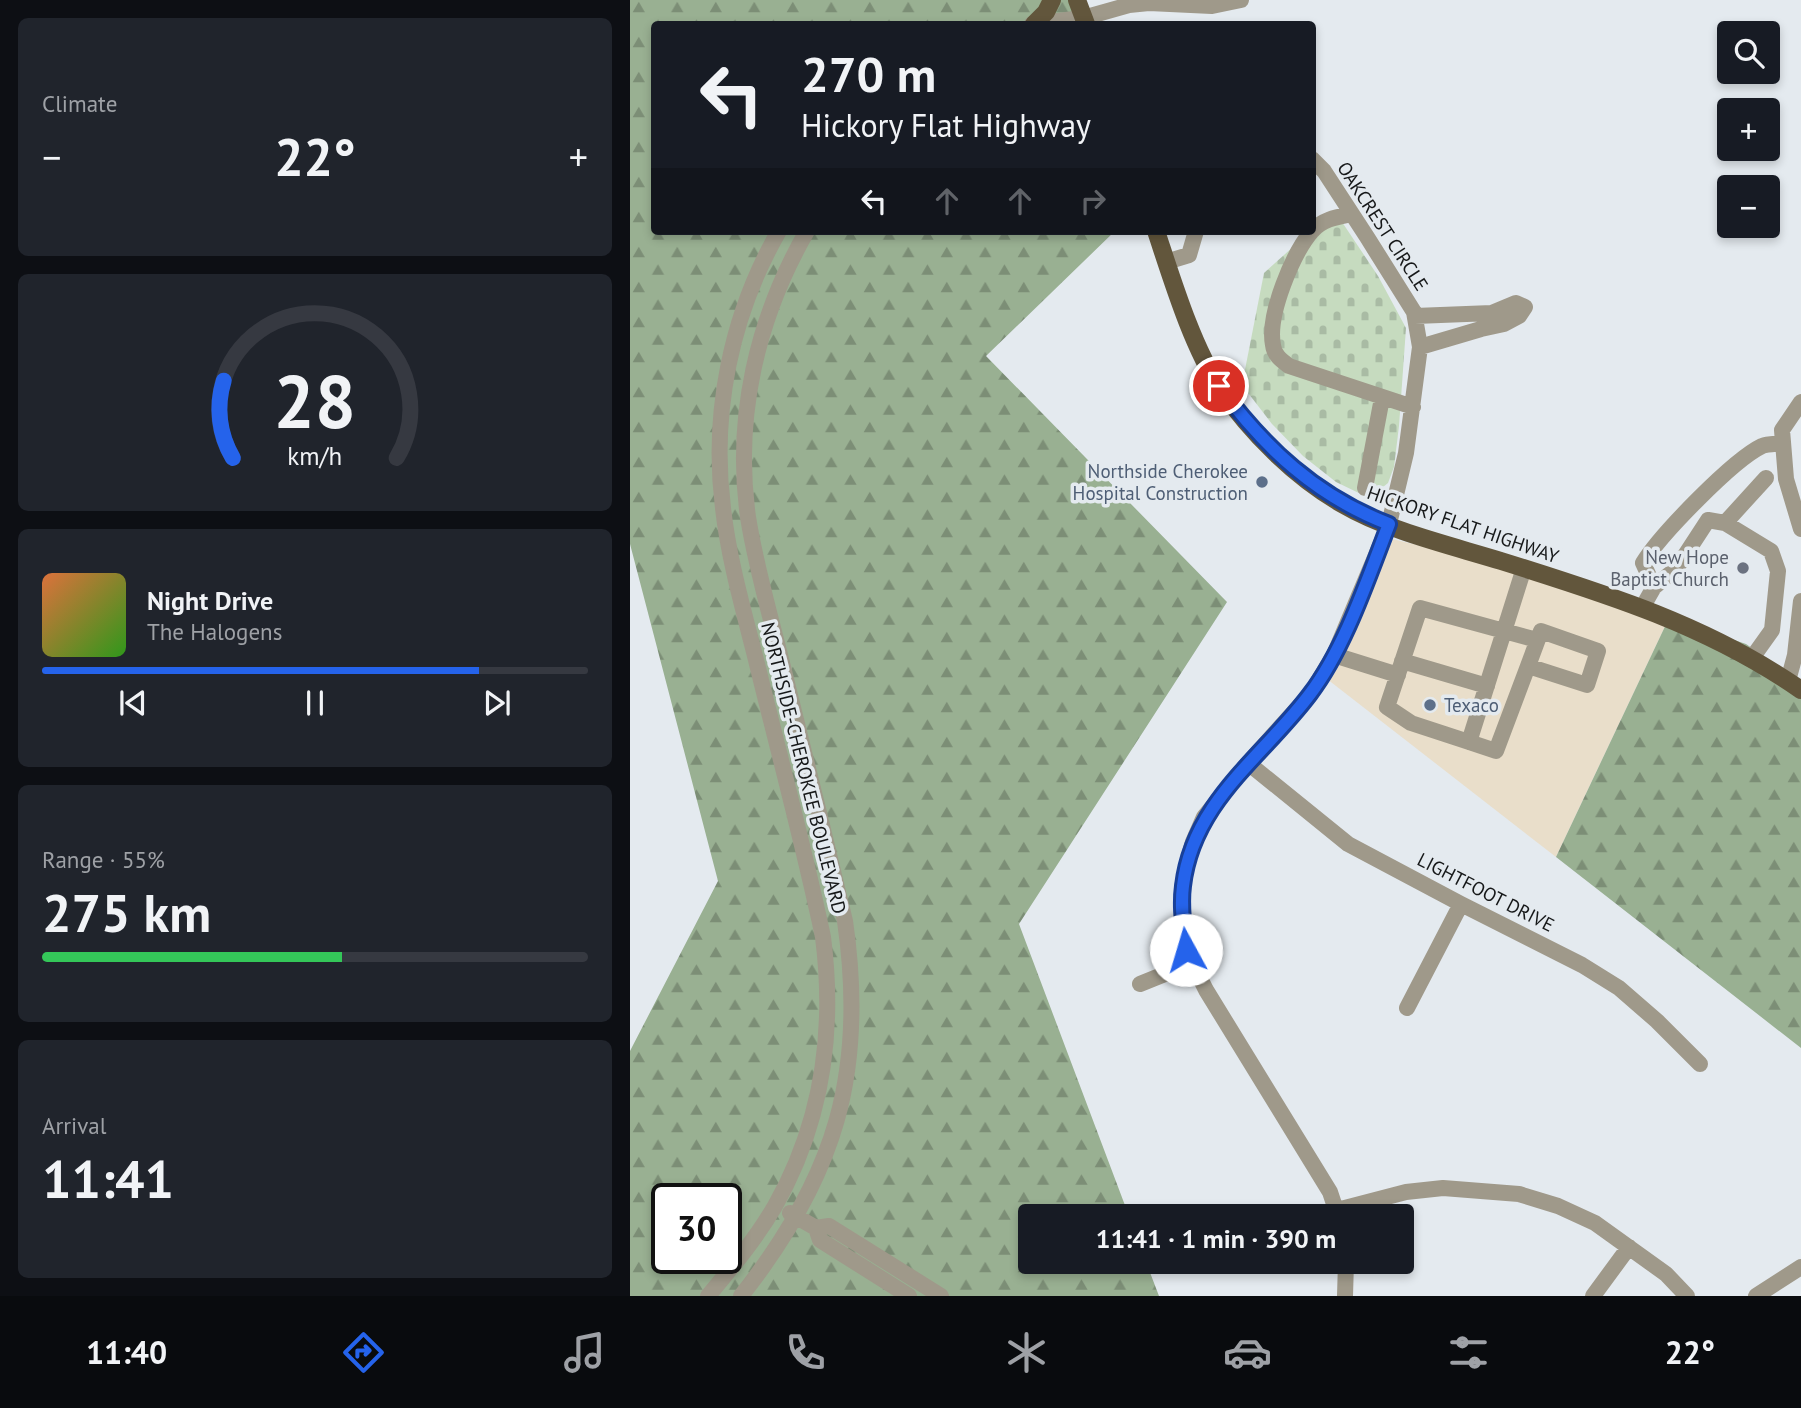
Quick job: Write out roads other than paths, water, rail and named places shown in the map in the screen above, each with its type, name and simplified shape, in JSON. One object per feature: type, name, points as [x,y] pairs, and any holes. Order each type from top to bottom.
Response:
[{"type":"main road","points":[[1036,21],[1046,12],[1052,0]]},
{"type":"main road","points":[[1077,0],[1081,21]]},
{"type":"main road","name":"HICKORY FLAT HIGHWAY","points":[[1157,235],[1184,310],[1219,386],[1255,432],[1317,487],[1342,504],[1389,524],[1642,608],[1694,628],[1752,658],[1794,686]]},
{"type":"street","points":[[1084,21],[1139,4],[1212,6],[1241,0]]},
{"type":"street","name":"OAKCREST CIRCLE","points":[[1316,163],[1352,214],[1415,316],[1420,347],[1406,453],[1389,524],[1334,655],[1311,694],[1248,763],[1205,817],[1193,842],[1186,867],[1182,888],[1182,918],[1186,950],[1206,990],[1334,1204]]},
{"type":"street","points":[[1316,227],[1332,218],[1352,214]]},
{"type":"street","name":"NORTHSIDE-CHEROKEE BOULEVARD","points":[[708,1296],[748,1247],[775,1205],[801,1151],[817,1101],[827,1045],[829,990],[823,937],[727,537],[721,496],[719,453],[722,411],[733,346],[750,292],[777,235]]},
{"type":"street","name":"NORTHSIDE-CHEROKEE BOULEVARD","points":[[741,1296],[797,1217],[823,1162],[840,1108],[852,1032],[852,976],[845,921],[753,544],[744,466],[747,408],[755,356],[772,302],[805,235]]},
{"type":"street","points":[[1167,262],[1189,255],[1194,235]]},
{"type":"street","points":[[1309,235],[1287,275],[1278,302],[1272,333],[1278,359],[1289,366],[1413,407]]},
{"type":"street","points":[[1415,316],[1492,313],[1516,303],[1525,307],[1519,316],[1504,324],[1420,347]]},
{"type":"street","points":[[1365,488],[1382,397]]},
{"type":"street","points":[[1801,402],[1782,430],[1786,479],[1801,529]]},
{"type":"street","points":[[1654,587],[1643,563],[1669,530],[1744,458],[1763,446],[1783,443]]},
{"type":"street","points":[[1726,523],[1766,478]]},
{"type":"street","points":[[1642,608],[1654,587],[1676,569],[1708,520],[1726,523],[1771,551],[1778,571],[1772,630],[1752,658]]},
{"type":"street","points":[[1469,742],[1524,568]]},
{"type":"street","points":[[1794,686],[1801,601]]},
{"type":"street","points":[[1528,666],[1587,685],[1598,651],[1541,631],[1496,751],[1410,723],[1387,707],[1420,608],[1537,640]]},
{"type":"street","points":[[1334,655],[1487,686]]},
{"type":"street","name":"LIGHTFOOT DRIVE","points":[[1248,763],[1348,844],[1582,965],[1619,988],[1700,1064]]},
{"type":"street","points":[[1407,1008],[1461,904]]},
{"type":"street","points":[[1140,984],[1192,963]]},
{"type":"street","points":[[1367,1204],[1406,1192],[1443,1188],[1519,1194],[1558,1206],[1595,1223],[1666,1274],[1687,1296]]},
{"type":"street","points":[[775,1205],[816,1228],[821,1240],[909,1296]]},
{"type":"street","points":[[816,1228],[829,1226],[941,1296]]},
{"type":"street","points":[[1593,1296],[1629,1247]]},
{"type":"street","points":[[1756,1296],[1801,1267]]},
{"type":"street","points":[[1345,1296],[1346,1274]]},
{"type":"place","name":"Northside Cherokee Hospital Construction","points":[[1262,482]]},
{"type":"place","name":"New Hope Baptist Church","points":[[1743,568]]},
{"type":"place","name":"Texaco","points":[[1430,705]]}]
